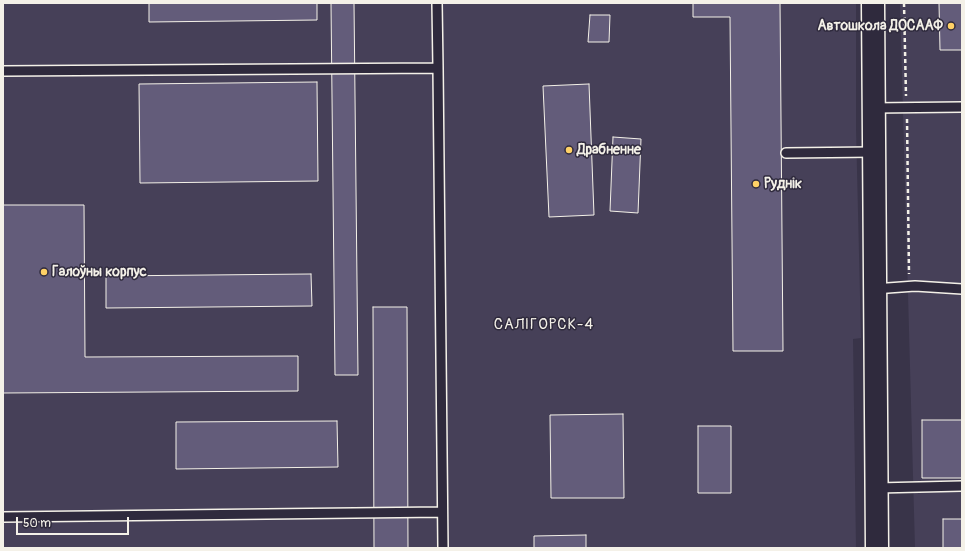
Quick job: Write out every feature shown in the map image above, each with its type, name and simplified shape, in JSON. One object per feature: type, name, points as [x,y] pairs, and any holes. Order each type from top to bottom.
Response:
[{"type":"street","points":[[872,3],[877,548]]},
{"type":"lane","points":[[437,3],[443,548]]},
{"type":"lane","points":[[3,72],[438,68]]},
{"type":"lane","points":[[873,108],[962,107]]},
{"type":"lane","points":[[786,153],[873,152]]},
{"type":"lane","points":[[874,289],[910,286],[962,289]]},
{"type":"lane","points":[[877,488],[962,486]]},
{"type":"lane","points":[[3,517],[442,512]]},
{"type":"path","points":[[904,3],[910,286]]},
{"type":"shaded area","points":[[3,3],[856,3],[856,128],[861,338],[853,339],[856,548],[3,548]]},
{"type":"shaded area","points":[[900,3],[962,3],[962,548],[915,548]]},
{"type":"building","points":[[149,3],[317,3],[317,20],[149,22]]},
{"type":"building","points":[[331,3],[354,3],[358,375],[335,375]]},
{"type":"building","name":"Руднік","points":[[693,3],[780,3],[783,351],[733,351],[730,17],[693,17]]},
{"type":"building","name":"Автошкола ДОСААФ","points":[[939,3],[962,3],[962,50],[940,50]]},
{"type":"building","points":[[590,15],[610,15],[609,42],[588,42]]},
{"type":"building","points":[[317,82],[318,181],[140,183],[139,84]]},
{"type":"building","name":"Драбненне","points":[[589,84],[594,215],[549,217],[543,86]]},
{"type":"building","points":[[613,137],[641,139],[638,213],[610,211]]},
{"type":"building","name":"Галоўны корпус","points":[[3,205],[84,205],[85,357],[298,356],[298,391],[3,393]]},
{"type":"building","points":[[311,274],[312,306],[106,308],[106,276]]},
{"type":"building","points":[[373,307],[407,307],[408,548],[374,548]]},
{"type":"building","points":[[623,414],[624,498],[551,498],[550,415]]},
{"type":"building","points":[[922,420],[962,420],[962,478],[922,478]]},
{"type":"building","points":[[337,421],[338,467],[176,469],[176,422]]},
{"type":"building","points":[[698,426],[731,426],[731,493],[698,493]]},
{"type":"building","points":[[943,519],[962,519],[962,548],[943,548]]},
{"type":"building","points":[[586,535],[586,548],[534,548],[534,536]]},
{"type":"place","name":"Автошкола ДОСААФ","points":[[951,26]]},
{"type":"place","name":"Драбненне","points":[[569,150]]},
{"type":"place","name":"Руднік","points":[[756,184]]},
{"type":"place","name":"Галоўны корпус","points":[[44,272]]},
{"type":"district","name":"САЛІГОРСК-4","points":[[544,325]]}]
